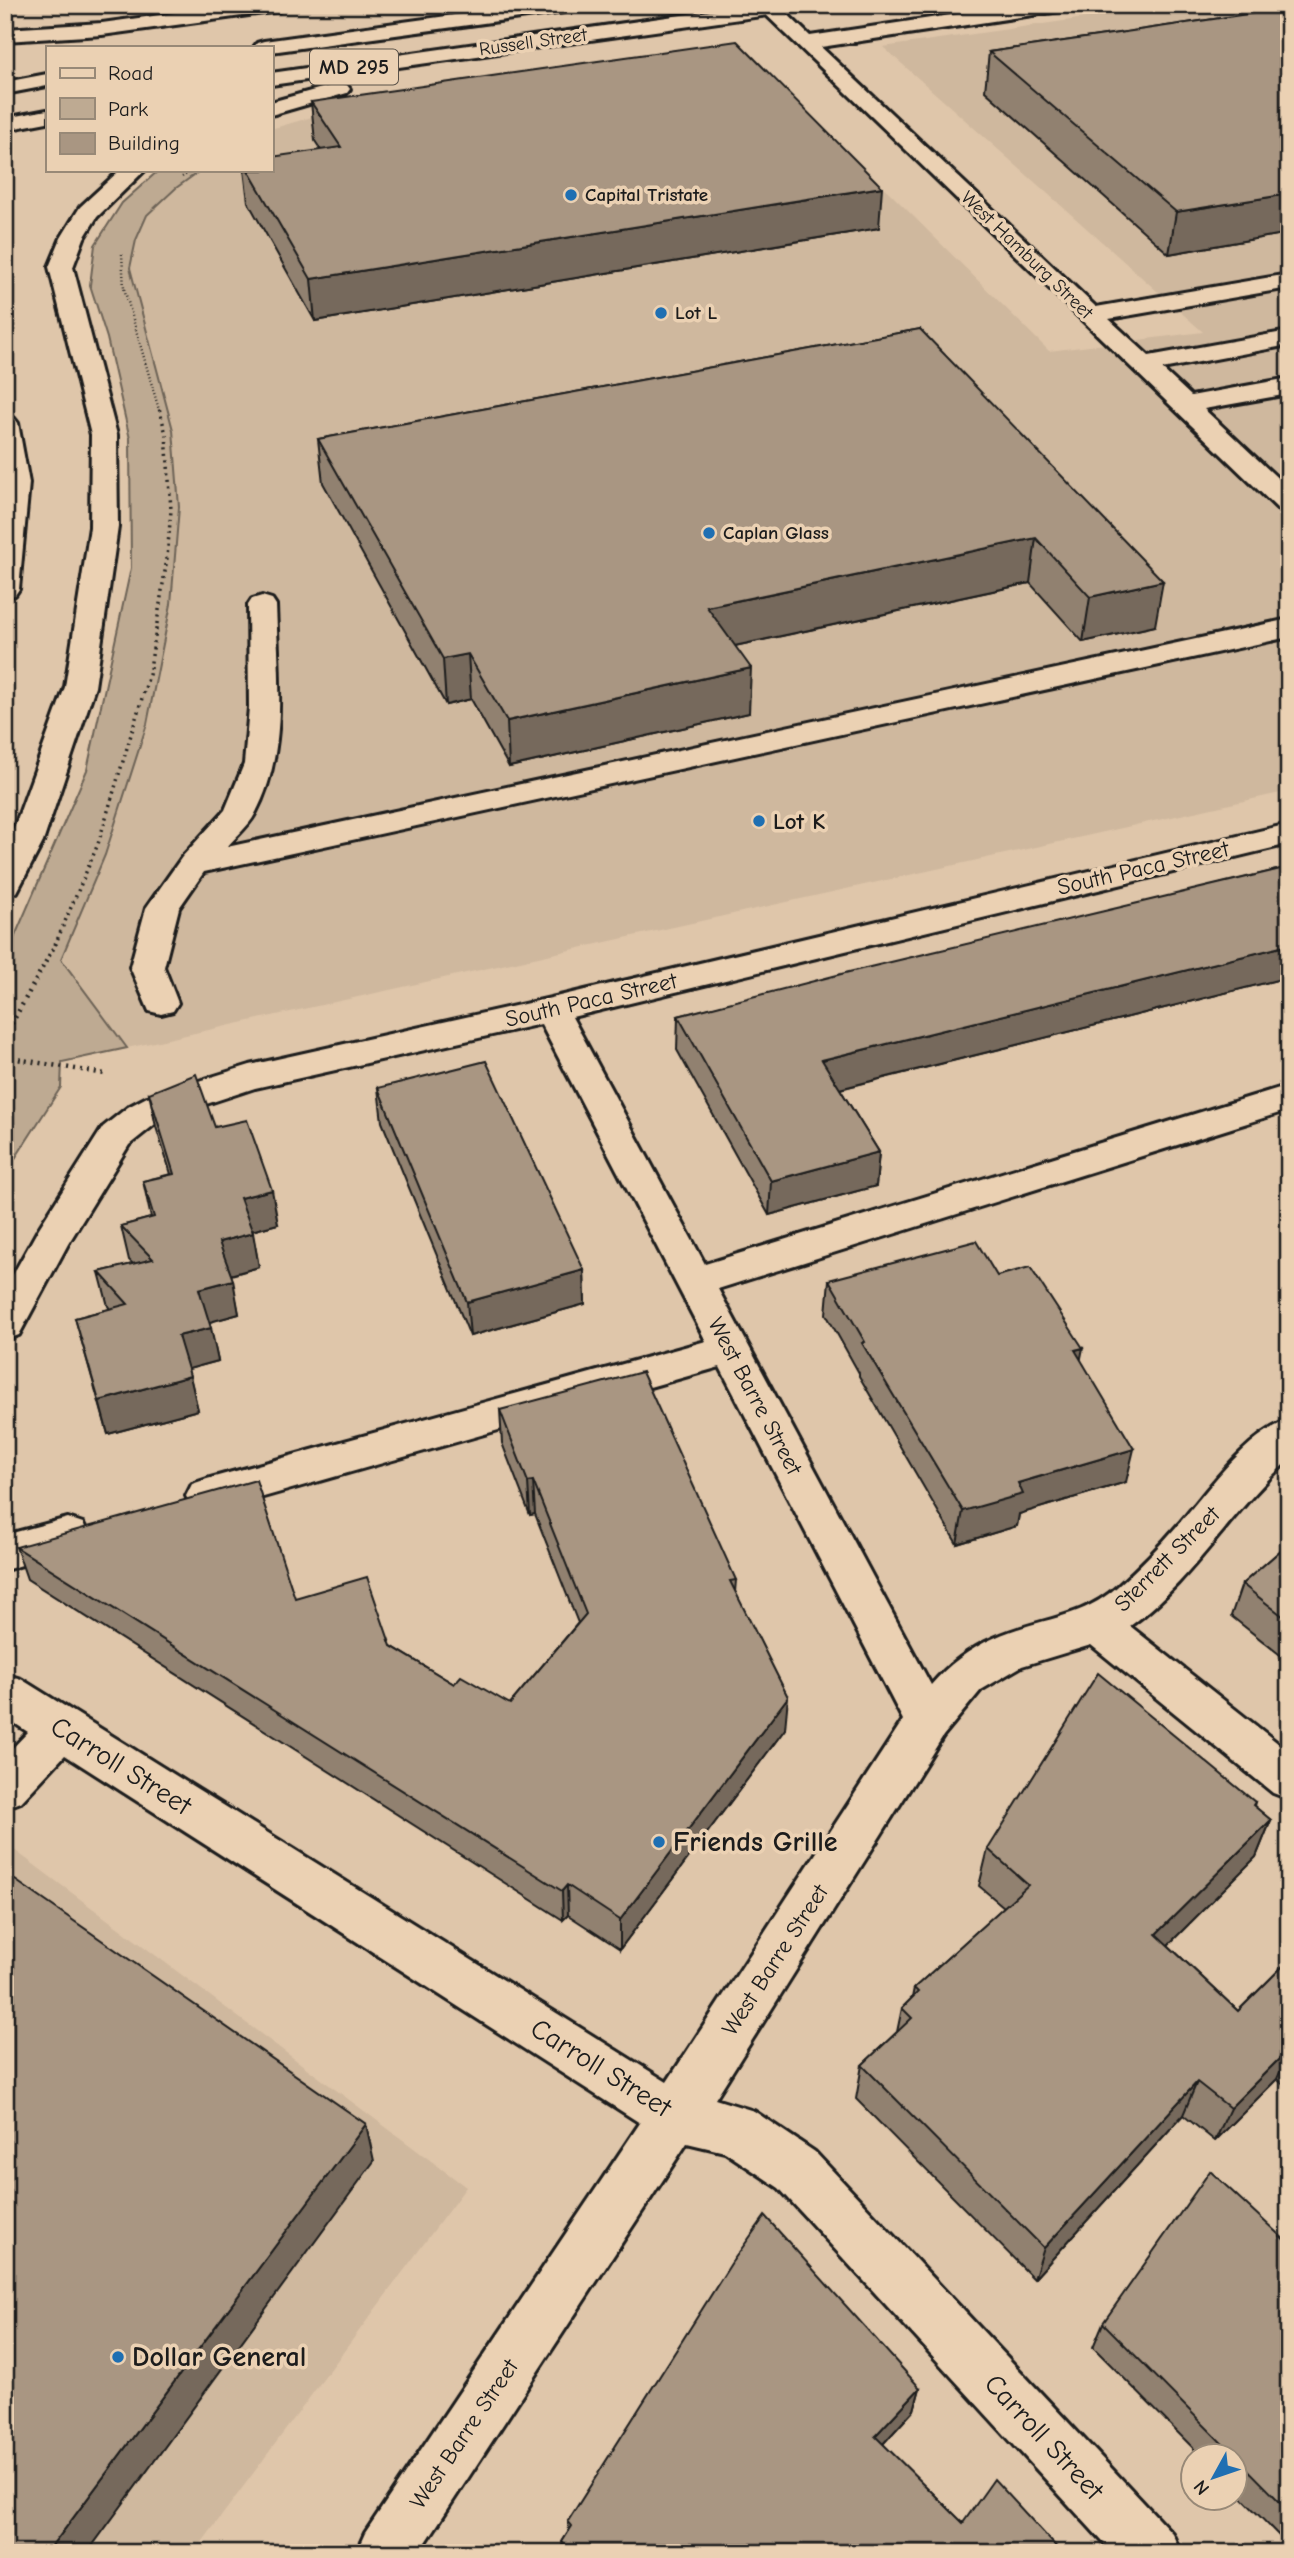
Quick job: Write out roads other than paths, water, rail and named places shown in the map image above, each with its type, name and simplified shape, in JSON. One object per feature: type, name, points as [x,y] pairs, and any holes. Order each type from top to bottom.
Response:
[{"type":"main road","points":[[5,36],[102,29],[279,5]]},
{"type":"main road","name":"Russell Street","points":[[271,46],[572,5]]},
{"type":"main road","name":"Russell Street","points":[[273,79],[796,5]]},
{"type":"main road","points":[[805,43],[1060,5]]},
{"type":"main road","name":"West Hamburg Street","points":[[768,7],[1289,504]]},
{"type":"main road","points":[[273,108],[383,77],[436,55]]},
{"type":"main road","points":[[5,88],[46,80]]},
{"type":"main road","points":[[5,124],[46,116]]},
{"type":"main road","points":[[5,885],[27,842],[80,687],[104,527],[104,435],[61,267],[68,242],[81,220],[131,172]]},
{"type":"main road","points":[[1090,315],[1289,281]]},
{"type":"main road","points":[[1142,365],[1289,338]]},
{"type":"main road","points":[[1185,405],[1289,386]]},
{"type":"main road","points":[[5,423],[16,483],[5,589]]},
{"type":"main road","points":[[161,1003],[147,967],[163,908],[193,864],[240,813],[259,764],[264,707],[262,605]]},
{"type":"main road","points":[[193,864],[1289,628]]},
{"type":"main road","name":"South Paca Street","points":[[5,1325],[52,1238],[116,1136],[141,1116],[160,1106],[250,1077],[551,1010],[1289,834]]},
{"type":"main road","name":"West Barre Street","points":[[385,2553],[675,2116],[927,1722],[551,1010]]},
{"type":"main road","points":[[694,1282],[1289,1097]]},
{"type":"main road","points":[[166,1508],[731,1349]]},
{"type":"main road","name":"Sterrett Street","points":[[927,1722],[965,1677],[1009,1651],[1097,1625],[1131,1601],[1189,1542],[1256,1464],[1289,1436]]},
{"type":"main road","points":[[5,1553],[99,1527]]},
{"type":"main road","points":[[1097,1625],[1289,1779]]},
{"type":"main road","name":"Carroll Street","points":[[5,1693],[675,2116],[736,2129],[797,2169],[1152,2553]]},
{"type":"main road","points":[[5,1788],[61,1728]]},
{"type":"place","name":"Capital Tristate","points":[[571,195]]},
{"type":"place","name":"Lot L","points":[[661,313]]},
{"type":"place","name":"Caplan Glass","points":[[709,533]]},
{"type":"place","name":"Lot K","points":[[759,821]]},
{"type":"place","name":"Friends Grille","points":[[659,1842]]},
{"type":"place","name":"Dollar General","points":[[118,2357]]}]
